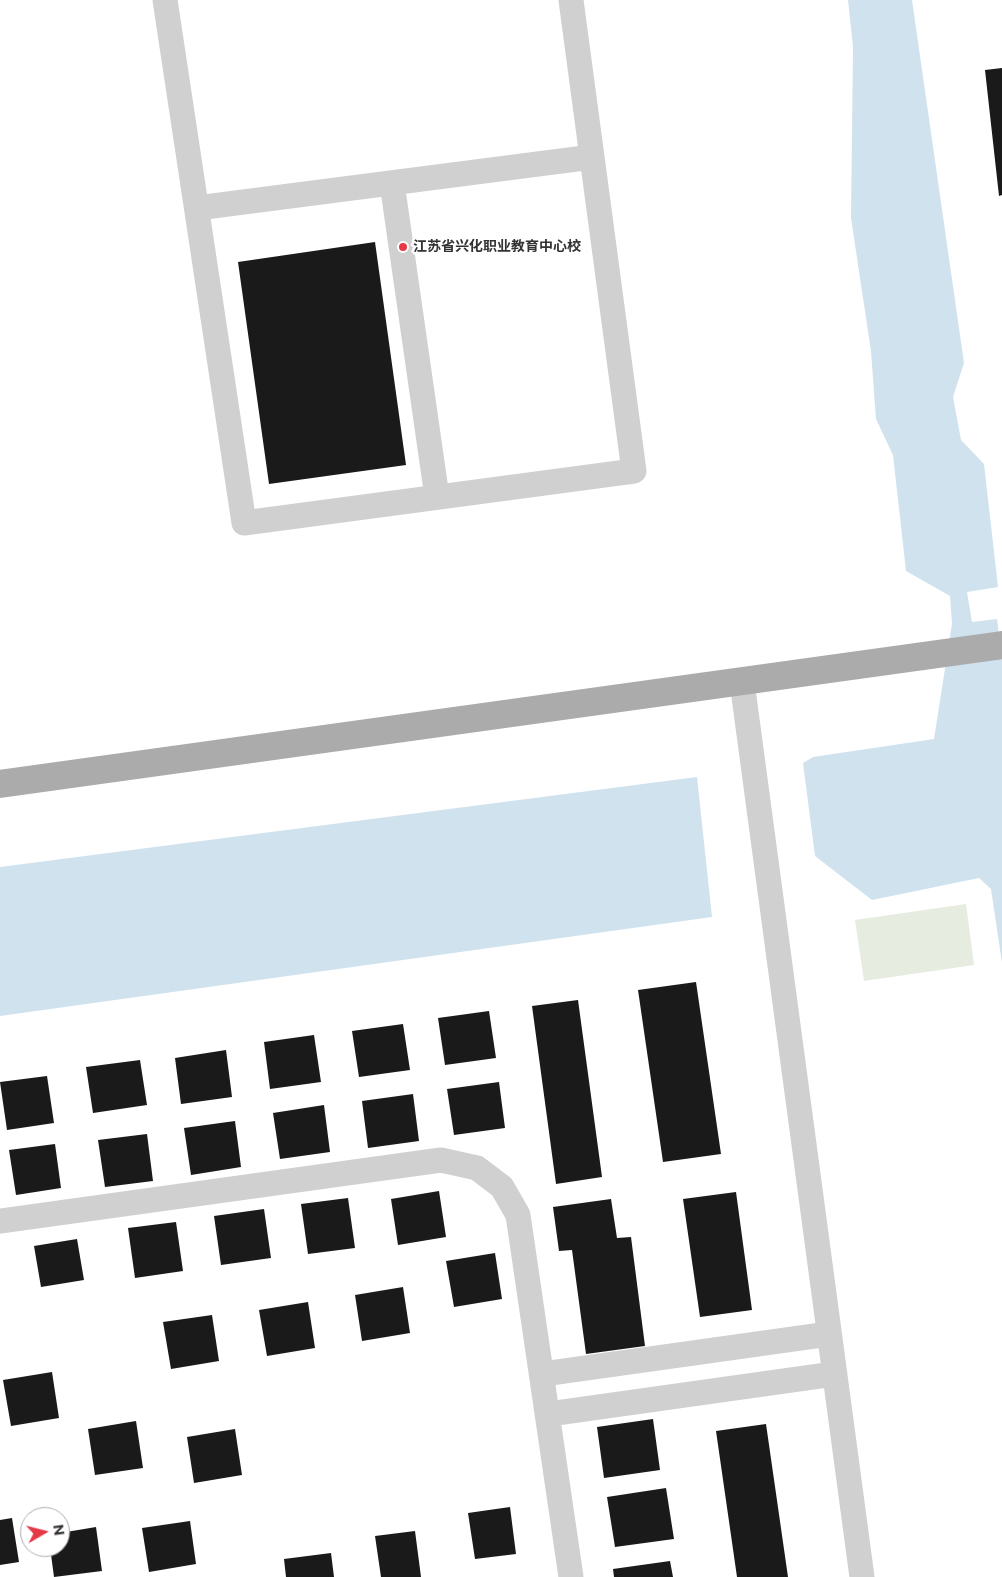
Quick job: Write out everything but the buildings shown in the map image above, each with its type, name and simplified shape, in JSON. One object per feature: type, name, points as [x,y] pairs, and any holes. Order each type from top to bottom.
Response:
[{"type":"main road","points":[[0,784],[1002,645]]},
{"type":"street","points":[[165,0],[244,523],[634,471],[571,0]]},
{"type":"street","points":[[197,208],[592,158]]},
{"type":"street","points":[[392,183],[437,497]]},
{"type":"street","points":[[742,682],[862,1577]]},
{"type":"street","points":[[0,1221],[441,1160],[477,1168],[502,1187],[518,1215],[549,1414],[571,1577]]},
{"type":"street","points":[[543,1374],[829,1334]]},
{"type":"street","points":[[549,1414],[834,1374]]},
{"type":"shaded area","points":[[966,904],[974,965],[864,981],[855,920]]},
{"type":"water","points":[[848,0],[912,0],[964,363],[953,397],[961,440],[984,464],[998,587],[967,592],[972,622],[997,619],[1002,656],[1002,963],[991,889],[979,878],[872,900],[815,856],[803,763],[813,757],[934,739],[952,624],[950,596],[906,571],[893,455],[876,419],[871,351],[851,218],[853,47]]},
{"type":"water","points":[[697,777],[712,917],[0,1016],[0,867]]},
{"type":"place","name":"江苏省兴化职业教育中心校","points":[[403,247]]}]
